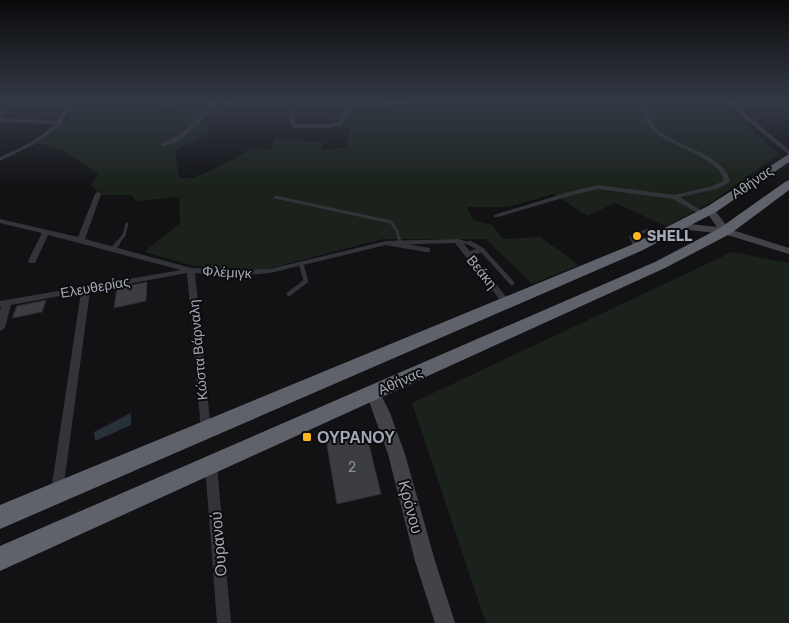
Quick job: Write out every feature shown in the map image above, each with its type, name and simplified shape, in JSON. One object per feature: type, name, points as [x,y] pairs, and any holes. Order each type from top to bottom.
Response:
[{"type":"highway","name":"Αθήνας","points":[[0,517],[636,248],[706,212],[789,157]]},
{"type":"highway","name":"Αθήνας","points":[[0,559],[660,266],[726,231],[789,184]]},
{"type":"street","points":[[0,159],[36,142],[51,130]]},
{"type":"street","points":[[164,145],[189,130]]},
{"type":"street","points":[[654,130],[710,158],[726,175],[727,182],[717,188],[688,191],[674,197]]},
{"type":"street","points":[[762,130],[789,153]]},
{"type":"street","points":[[496,216],[571,193],[598,187],[674,197],[706,212],[726,231]]},
{"type":"street","points":[[81,240],[98,194]]},
{"type":"street","name":"Φλέμιγκ","points":[[0,221],[81,240],[191,270],[261,273],[386,243],[457,241]]},
{"type":"street","points":[[681,226],[726,231],[789,251]]},
{"type":"street","points":[[32,261],[46,232]]},
{"type":"street","name":"Βεάκη","points":[[457,241],[507,303]]},
{"type":"street","name":"Ελευθερίας","points":[[4,303],[191,270]]},
{"type":"street","name":"Κώστα Βάρναλη","points":[[191,270],[206,430]]},
{"type":"street","points":[[57,493],[86,288]]},
{"type":"street","points":[[0,328],[4,303]]},
{"type":"street","name":"Κρόνου","points":[[373,393],[383,413],[396,450],[425,561],[446,623]]},
{"type":"street","name":"Ουρανού","points":[[211,465],[224,623]]},
{"type":"lane","points":[[275,197],[391,222],[398,231],[400,242]]},
{"type":"lane","points":[[113,249],[124,235],[127,224]]},
{"type":"lane","points":[[457,241],[470,244],[482,250],[512,283]]},
{"type":"lane","points":[[386,243],[398,247],[428,250]]},
{"type":"lane","points":[[468,254],[482,250]]},
{"type":"lane","points":[[289,294],[306,281],[301,264]]},
{"type":"shaded area","points":[[54,130],[209,130],[209,133],[175,151],[179,178],[194,178],[252,148],[271,149],[275,139],[322,142],[322,149],[346,148],[350,130],[751,130],[779,154],[712,202],[666,226],[615,203],[587,216],[554,194],[508,207],[467,207],[473,220],[492,225],[503,239],[540,237],[579,265],[532,284],[486,239],[383,239],[259,271],[195,266],[144,252],[180,223],[179,197],[136,201],[131,195],[101,195],[91,185],[98,174],[64,151],[37,143]]},
{"type":"shaded area","points":[[732,252],[789,263],[789,623],[486,623],[412,403]]},
{"type":"shaded area","points":[[131,413],[131,425],[95,441],[94,432]]},
{"type":"building","points":[[147,282],[146,301],[114,308],[117,288]]},
{"type":"building","points":[[46,300],[42,312],[12,318],[17,306]]},
{"type":"building","points":[[366,432],[381,494],[337,504],[326,440]]},
{"type":"place","name":"SHELL","points":[[637,236]]},
{"type":"place","name":"ΟΥΡΑΝΟΥ","points":[[307,437]]}]
